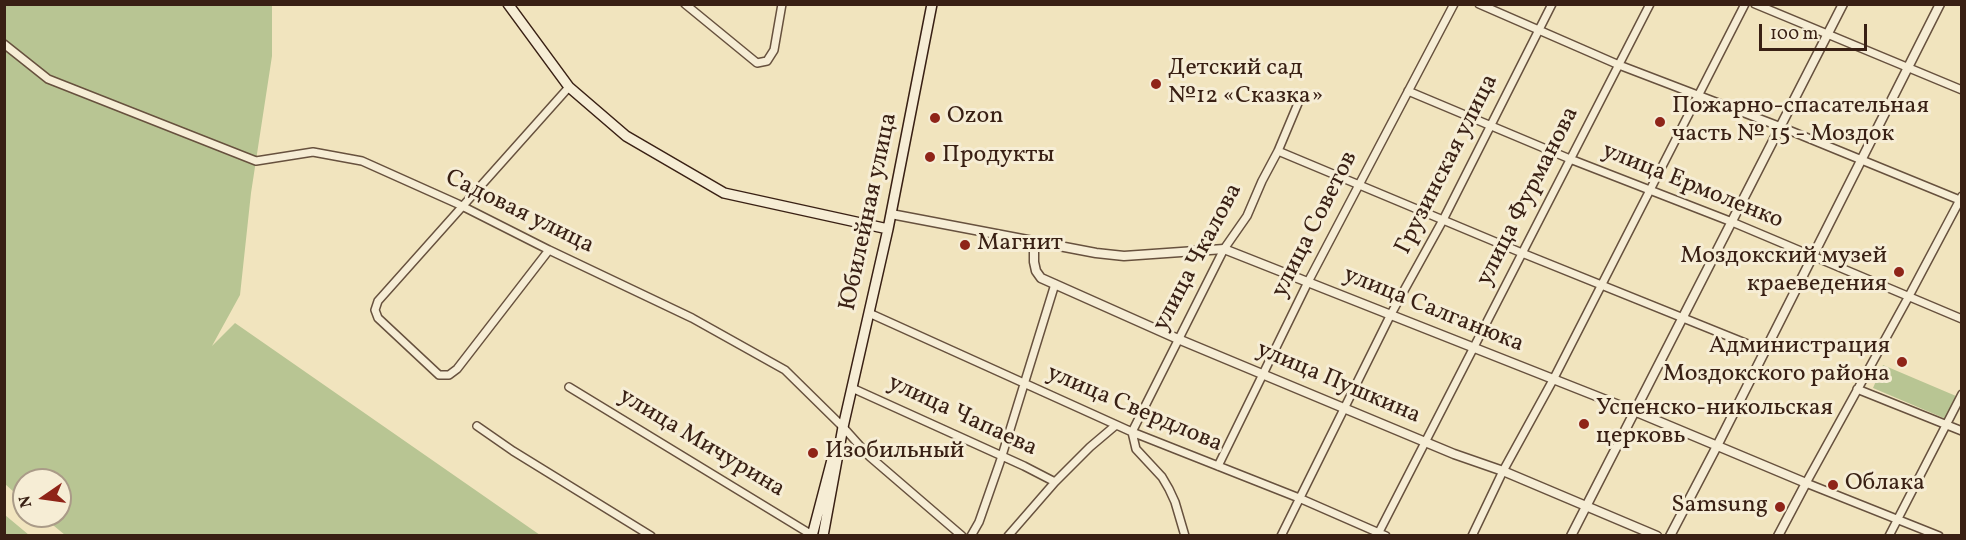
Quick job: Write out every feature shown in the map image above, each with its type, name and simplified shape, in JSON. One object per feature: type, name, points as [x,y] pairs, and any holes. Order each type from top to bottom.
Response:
[{"type":"main road","points":[[508,4],[569,87],[626,136],[724,193],[888,229]]},
{"type":"main road","name":"Юбилейная улица","points":[[823,536],[843,427],[888,229],[932,4]]},
{"type":"main road","name":"Юбилейная улица","points":[[812,535],[834,450],[843,427]]},
{"type":"street","points":[[685,4],[751,60],[763,63],[771,57],[774,50],[782,4]]},
{"type":"street","name":"улица Советов","points":[[1218,466],[1308,282],[1454,4]]},
{"type":"street","points":[[1479,4],[1619,65],[1961,199],[1778,536]]},
{"type":"street","name":"Грузинская улица","points":[[1281,536],[1391,314],[1443,220],[1552,4]]},
{"type":"street","name":"улица Фурманова","points":[[1378,534],[1650,4]]},
{"type":"street","points":[[1472,536],[1503,471],[1553,380],[1745,4]]},
{"type":"street","points":[[1755,4],[1962,90]]},
{"type":"street","points":[[1571,536],[1843,4]]},
{"type":"street","points":[[1670,536],[1940,4]]},
{"type":"street","name":"Садовая улица","points":[[4,44],[48,79],[256,161],[313,152],[362,160],[692,318],[786,370],[869,456],[962,536]]},
{"type":"street","points":[[549,250],[457,369],[449,375],[438,375],[378,318],[375,310],[378,301],[569,87]]},
{"type":"street","name":"улица Ермоленко","points":[[1408,91],[1570,159],[1732,222],[1962,319]]},
{"type":"street","name":"улица Чкалова","points":[[1132,432],[1224,249],[1247,216],[1299,101]]},
{"type":"street","points":[[1278,151],[1765,351]]},
{"type":"street","name":"улица Салганюка","points":[[891,214],[1096,253],[1124,256],[1224,249],[1634,411],[1939,536]]},
{"type":"street","name":"улица Пушкина","points":[[1034,241],[1036,271],[1041,278],[1178,339],[1657,536]]},
{"type":"street","points":[[971,536],[979,522],[1002,455],[1055,284]]},
{"type":"street","name":"улица Свердлова","points":[[869,313],[1132,432],[1299,498],[1386,536]]},
{"type":"street","name":"улица Мичурина","points":[[569,387],[812,535]]},
{"type":"street","name":"улица Чапаева","points":[[852,388],[1002,455],[1055,482]]},
{"type":"street","points":[[1857,389],[1962,431]]},
{"type":"street","points":[[1889,536],[1962,394]]},
{"type":"street","points":[[1008,536],[1055,482],[1116,425]]},
{"type":"street","points":[[477,426],[513,451],[651,536]]},
{"type":"street","points":[[1132,432],[1136,449],[1162,477],[1169,489],[1185,536]]},
{"type":"green space","points":[[5,5],[272,5],[272,56],[251,193],[240,295],[212,346],[235,323],[540,535],[65,535],[57,528],[72,528],[72,468],[12,468],[12,490],[5,484]]},
{"type":"green space","points":[[1883,365],[1956,396],[1946,419],[1873,388]]},
{"type":"green space","points":[[5,515],[12,521],[12,528],[21,528],[29,535],[5,535]]},
{"type":"place","name":"Детский сад №12 «Сказка»","points":[[1156,84]]},
{"type":"place","name":"Ozon","points":[[935,118]]},
{"type":"place","name":"Пожарно-спасательная часть № 15 - Моздок","points":[[1660,122]]},
{"type":"place","name":"Продукты","points":[[930,157]]},
{"type":"place","name":"Магнит","points":[[965,245]]},
{"type":"place","name":"Моздокский музей краеведения","points":[[1899,272]]},
{"type":"place","name":"Администрация Моздокского района","points":[[1902,362]]},
{"type":"place","name":"Успенско-никольская церковь","points":[[1584,424]]},
{"type":"place","name":"Изобильный","points":[[813,453]]},
{"type":"place","name":"Облака","points":[[1833,485]]},
{"type":"place","name":"Samsung","points":[[1780,507]]}]
